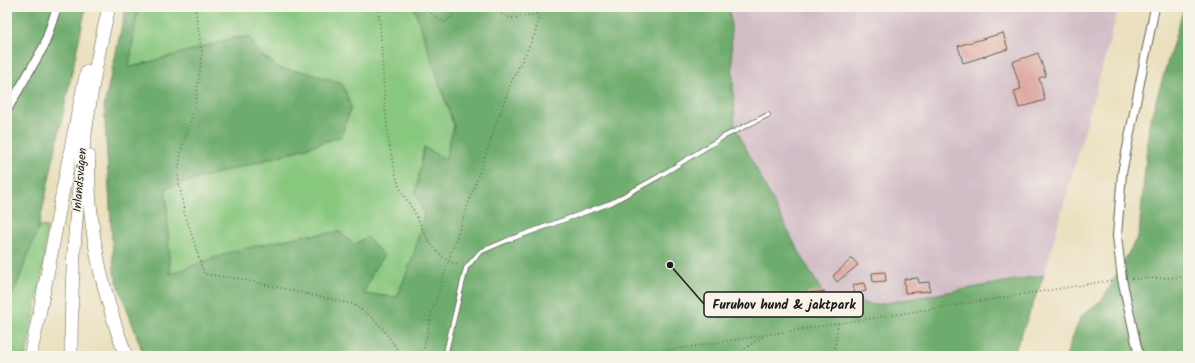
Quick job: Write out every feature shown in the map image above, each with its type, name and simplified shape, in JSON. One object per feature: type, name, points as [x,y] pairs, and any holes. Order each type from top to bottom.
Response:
[{"type":"highway","name":"Inlandsvägen","points":[[64,356],[64,279],[76,145],[88,68],[100,7]]},
{"type":"highway","name":"Inlandsvägen","points":[[71,356],[71,297],[81,163],[92,92],[109,7]]},
{"type":"highway","points":[[30,356],[48,273],[76,118],[88,68]]},
{"type":"highway","points":[[92,92],[89,160],[91,212],[96,253],[106,296],[126,356]]},
{"type":"street","points":[[7,110],[44,46],[57,7]]},
{"type":"street","points":[[1139,356],[1122,279],[1117,236],[1122,173],[1155,7]]},
{"type":"lane","points":[[445,356],[466,268],[480,252],[508,240],[610,203],[658,177],[723,137],[768,114]]},
{"type":"path","points":[[195,7],[202,54],[195,107],[181,151],[178,177],[184,211],[204,274],[241,279],[352,304],[368,313],[389,337],[402,356]]},
{"type":"path","points":[[378,7],[387,126],[398,184],[415,214],[425,236],[438,253],[449,261],[466,268]]},
{"type":"path","points":[[426,7],[436,18],[445,24],[461,7]]},
{"type":"path","points":[[491,7],[508,18],[521,18],[530,14],[539,14]]},
{"type":"path","points":[[422,356],[432,313],[449,261],[510,85],[534,34],[541,7]]},
{"type":"path","points":[[632,356],[1122,279],[1188,277]]},
{"type":"path","points":[[834,356],[838,323]]},
{"type":"path","points":[[735,356],[764,335]]},
{"type":"shaded area","points":[[730,7],[1119,7],[1044,275],[874,305],[825,297],[793,242],[735,127]]},
{"type":"green space","points":[[7,7],[86,7],[39,226],[16,287],[7,305]]},
{"type":"green space","points":[[126,7],[138,7],[129,68],[234,38],[249,37],[260,54],[280,69],[305,72],[342,83],[351,107],[341,136],[319,144],[166,188],[170,274],[234,251],[301,236],[340,232],[354,245],[367,237],[384,256],[374,269],[364,294],[397,297],[413,257],[424,214],[416,192],[424,147],[445,160],[454,126],[414,7],[730,7],[735,127],[793,241],[825,297],[875,305],[1044,275],[1013,356],[144,356],[114,273],[104,106]]},
{"type":"green space","points":[[138,7],[414,7],[454,126],[445,160],[424,147],[416,192],[424,214],[413,257],[397,297],[363,294],[374,269],[383,256],[354,245],[340,232],[301,236],[234,251],[170,274],[166,188],[319,144],[341,136],[305,72],[280,69],[260,54],[249,37],[234,38],[128,68]]},
{"type":"green space","points":[[1184,7],[1188,7],[1188,356],[1066,356],[1080,317],[1103,299],[1139,234],[1149,124]]},
{"type":"green space","points":[[39,226],[47,227],[42,274],[26,356],[7,356],[7,305],[16,287]]},
{"type":"building","points":[[1003,33],[1008,49],[963,63],[958,46]]},
{"type":"building","points":[[1038,53],[1046,76],[1039,78],[1045,100],[1019,108],[1014,91],[1021,89],[1012,62]]},
{"type":"building","points":[[852,258],[858,265],[837,282],[833,276]]},
{"type":"building","points":[[885,272],[886,281],[873,282],[872,273]]},
{"type":"building","points":[[918,278],[919,283],[929,282],[930,291],[905,293],[904,279]]},
{"type":"building","points":[[864,283],[866,291],[855,294],[853,285]]},
{"type":"building","points":[[825,291],[818,297],[819,308],[809,310],[807,293]]},
{"type":"place","name":"Furuhov hund & jaktpark","points":[[670,265]]}]
